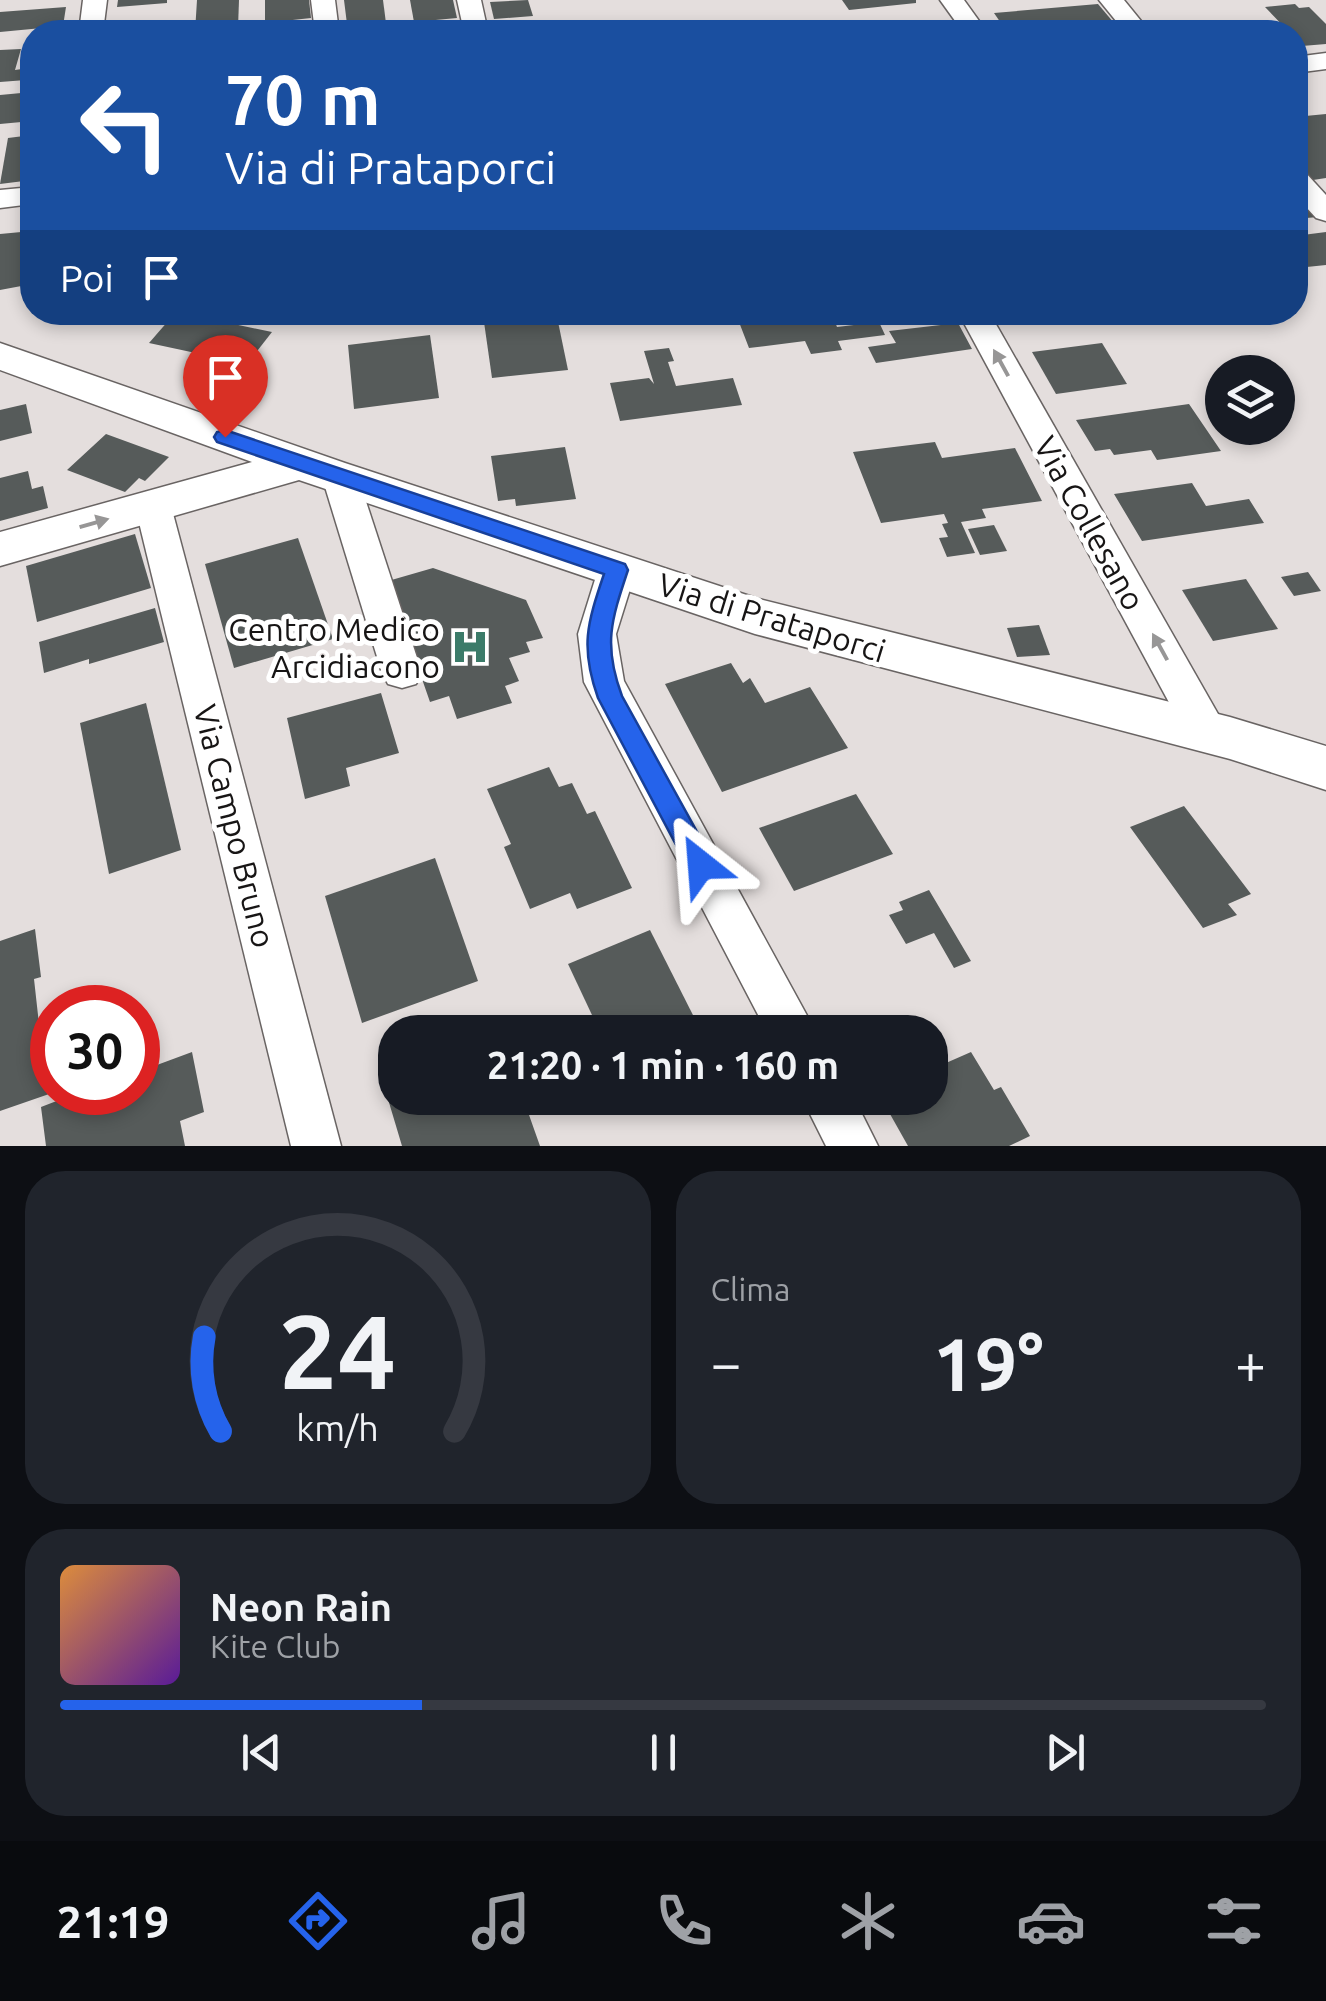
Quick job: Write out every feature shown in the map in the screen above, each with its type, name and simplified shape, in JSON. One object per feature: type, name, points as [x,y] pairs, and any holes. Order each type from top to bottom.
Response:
[{"type":"street","points":[[1111,0],[1128,20]]},
{"type":"street","points":[[1308,192],[1326,212]]},
{"type":"street","name":"Via Collesano","points":[[980,325],[1207,732]]},
{"type":"street","name":"Via di Prataporci","points":[[0,356],[320,471],[822,636],[1207,732],[1326,768]]},
{"type":"street","points":[[0,550],[154,506],[320,471],[402,674]]},
{"type":"street","name":"Via Campo Bruno","points":[[154,506],[316,1146]]},
{"type":"street","points":[[617,570],[598,634],[604,682],[783,1015]]},
{"type":"street","points":[[837,1115],[853,1146]]},
{"type":"building","points":[[118,0],[167,0],[167,3],[117,7]]},
{"type":"building","points":[[197,0],[239,0],[238,20],[196,20]]},
{"type":"building","points":[[265,0],[309,0],[311,18],[265,20]]},
{"type":"building","points":[[344,0],[383,0],[386,20],[346,20]]},
{"type":"building","points":[[410,0],[453,0],[457,18],[414,20]]},
{"type":"building","points":[[528,0],[533,16],[494,19],[490,2]]},
{"type":"building","points":[[842,0],[916,0],[916,3],[849,10]]},
{"type":"building","points":[[1098,4],[1111,20],[999,20],[994,13]]},
{"type":"building","points":[[66,7],[64,20],[20,20],[20,30],[0,32],[0,12]]},
{"type":"building","points":[[1265,7],[1309,7],[1326,24],[1326,44],[1308,46],[1308,20],[1277,20]]},
{"type":"building","points":[[20,49],[15,70],[20,69],[20,80],[0,82],[0,50]]},
{"type":"building","points":[[20,93],[20,122],[0,124],[0,95]]},
{"type":"building","points":[[1326,114],[1326,178],[1313,180],[1308,174],[1308,116]]},
{"type":"building","points":[[20,136],[20,182],[0,184],[8,138]]},
{"type":"building","points":[[1308,204],[1318,217],[1308,218]]},
{"type":"building","points":[[20,232],[20,286],[0,290],[0,234]]},
{"type":"building","points":[[1326,232],[1326,265],[1308,267],[1308,234]]},
{"type":"building","points":[[165,325],[238,325],[272,332],[247,364],[149,343]]},
{"type":"building","points":[[484,325],[559,325],[568,370],[492,378]]},
{"type":"building","points":[[740,325],[880,325],[885,335],[838,341],[842,350],[811,354],[805,341],[749,348]]},
{"type":"building","points":[[959,325],[972,349],[876,363],[868,347],[896,343],[889,331]]},
{"type":"building","points":[[430,335],[439,398],[354,409],[348,345]]},
{"type":"building","points":[[1102,343],[1127,384],[1056,394],[1032,352]]},
{"type":"building","points":[[669,348],[674,361],[668,362],[676,386],[733,378],[742,405],[620,421],[610,383],[649,378],[654,384],[644,351]]},
{"type":"building","points":[[26,404],[32,433],[0,441],[0,410]]},
{"type":"building","points":[[1189,404],[1205,428],[1205,445],[1217,445],[1221,451],[1157,460],[1151,450],[1114,455],[1110,449],[1095,451],[1076,420]]},
{"type":"building","points":[[106,434],[169,457],[145,481],[139,478],[125,492],[67,470]]},
{"type":"building","points":[[935,442],[942,458],[1015,448],[1042,501],[982,509],[986,518],[961,522],[975,553],[947,557],[939,538],[948,537],[942,524],[948,523],[944,514],[881,523],[853,452]]},
{"type":"building","points":[[565,447],[576,499],[516,506],[515,499],[498,501],[491,456]]},
{"type":"building","points":[[28,471],[32,489],[43,486],[48,508],[0,521],[0,478]]},
{"type":"building","points":[[1192,483],[1206,506],[1249,499],[1264,523],[1142,541],[1114,494]]},
{"type":"building","points":[[994,525],[1007,551],[980,555],[968,529]]},
{"type":"building","points":[[135,534],[151,588],[37,622],[26,566]]},
{"type":"building","points":[[298,538],[333,639],[234,668],[205,564]]},
{"type":"building","name":"Centro Medico Arcidiacono","points":[[433,568],[526,600],[543,638],[526,642],[530,652],[509,658],[519,681],[505,686],[512,703],[457,719],[449,696],[430,702],[388,581]]},
{"type":"building","points":[[1308,572],[1321,591],[1294,596],[1281,577]]},
{"type":"building","points":[[1246,579],[1278,629],[1213,641],[1182,590]]},
{"type":"building","points":[[155,608],[164,642],[44,673],[39,642]]},
{"type":"building","points":[[1039,625],[1050,655],[1017,657],[1007,628]]},
{"type":"building","points":[[731,663],[743,683],[750,678],[765,703],[810,687],[848,748],[722,792],[665,684]]},
{"type":"building","points":[[381,693],[399,753],[346,768],[350,786],[305,799],[287,718]]},
{"type":"building","points":[[146,703],[181,850],[109,874],[80,723]]},
{"type":"building","points":[[549,767],[559,787],[572,783],[587,814],[595,811],[632,888],[577,909],[570,893],[530,909],[504,847],[511,844],[487,789]]},
{"type":"building","points":[[856,794],[893,854],[794,891],[759,828]]},
{"type":"building","points":[[1184,806],[1251,894],[1228,904],[1237,915],[1203,928],[1130,827]]},
{"type":"building","points":[[435,858],[478,981],[362,1023],[325,896]]},
{"type":"building","points":[[929,890],[971,961],[954,968],[934,933],[906,944],[889,915],[903,910],[899,902]]},
{"type":"building","points":[[35,929],[41,977],[30,985],[30,1101],[0,1111],[0,941]]},
{"type":"building","points":[[650,930],[693,1015],[592,1015],[568,964]]},
{"type":"building","points":[[192,1052],[204,1112],[180,1121],[185,1146],[46,1146],[42,1115],[160,1115],[160,1064]]},
{"type":"building","points":[[971,1052],[994,1090],[1001,1087],[1030,1136],[1009,1146],[908,1146],[891,1115],[948,1115],[948,1062]]},
{"type":"building","points":[[393,1115],[529,1115],[540,1146],[402,1146]]},
{"type":"place","name":"Centro Medico Arcidiacono","points":[[470,647]]},
{"type":"route","points":[[225,437],[617,570],[600,621],[596,645],[600,669],[610,698],[701,865]]}]
